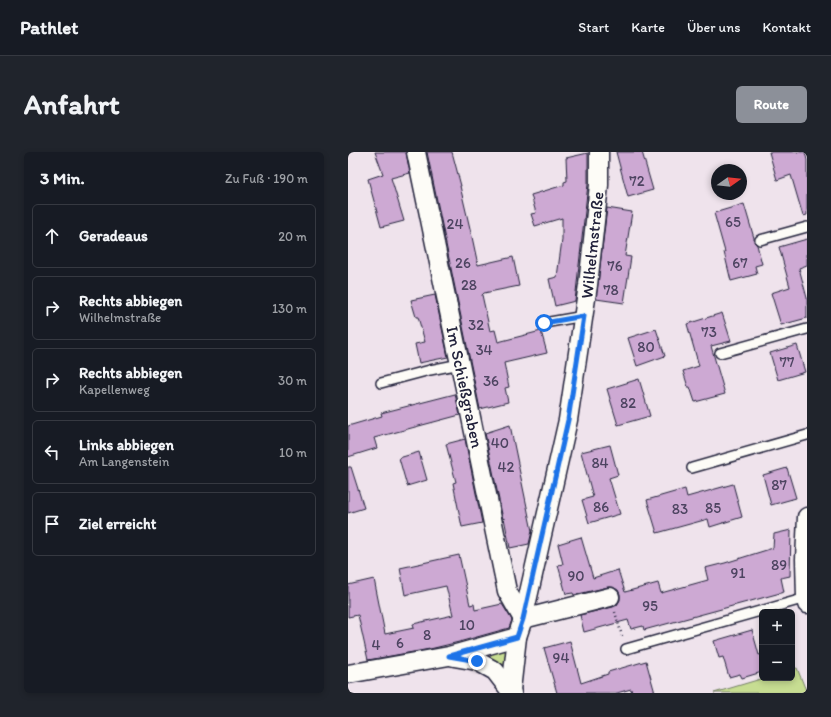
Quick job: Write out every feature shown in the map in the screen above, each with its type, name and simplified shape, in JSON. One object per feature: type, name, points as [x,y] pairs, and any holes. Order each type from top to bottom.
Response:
[{"type":"street","name":"Im Schießgraben","points":[[416,152],[507,591],[523,619]]},
{"type":"street","name":"Wilhelmstraße","points":[[511,692],[517,637],[523,619],[568,420],[588,285],[599,185],[599,152]]},
{"type":"street","points":[[806,601],[805,559],[807,517]]},
{"type":"street","points":[[523,619],[610,597]]},
{"type":"street","points":[[348,674],[449,656],[517,637]]},
{"type":"street","points":[[449,656],[477,661],[495,671],[511,692]]},
{"type":"lane","points":[[760,240],[807,227]]},
{"type":"lane","points":[[544,323],[584,316]]},
{"type":"lane","points":[[720,353],[807,329]]},
{"type":"lane","points":[[381,383],[460,364]]},
{"type":"lane","points":[[692,468],[807,435]]},
{"type":"lane","points":[[626,649],[806,601]]},
{"type":"path","points":[[610,597],[626,649]]},
{"type":"green space","points":[[503,649],[508,654],[506,665],[500,668],[490,658],[492,652]]},
{"type":"green space","points":[[795,668],[797,668],[807,693],[714,693],[759,680],[759,681],[795,681]]},
{"type":"building","points":[[375,152],[406,152],[410,173],[391,178],[404,221],[381,227],[368,179],[383,174]]},
{"type":"building","points":[[427,152],[452,152],[478,265],[513,257],[519,286],[484,293],[482,295],[490,331],[495,330],[498,342],[541,331],[547,353],[504,363],[509,387],[505,388],[508,402],[480,409]]},
{"type":"building","points":[[616,152],[642,152],[653,190],[628,197]]},
{"type":"building","points":[[769,152],[805,152],[807,160],[807,215],[803,216],[791,175],[777,180]]},
{"type":"building","points":[[588,153],[588,184],[575,301],[555,306],[549,279],[557,277],[562,240],[562,218],[535,226],[531,214],[536,213],[531,195],[564,185],[564,182],[567,181],[566,158]]},
{"type":"building","points":[[744,204],[754,242],[757,245],[762,264],[755,266],[757,274],[731,281],[725,252],[714,213]]},
{"type":"building","points":[[607,208],[632,212],[625,256],[631,257],[624,303],[596,299]]},
{"type":"building","points":[[807,239],[807,265],[799,268],[807,298],[807,318],[781,325],[771,293],[790,287],[779,247]]},
{"type":"building","points":[[435,295],[448,357],[419,363],[415,344],[425,342],[418,317],[416,317],[411,300]]},
{"type":"building","points":[[722,313],[731,341],[711,346],[725,394],[695,402],[683,371],[699,366],[687,324]]},
{"type":"building","points":[[656,329],[665,356],[637,366],[628,338]]},
{"type":"building","points":[[797,345],[805,372],[778,380],[770,353]]},
{"type":"building","points":[[639,379],[650,416],[618,425],[607,389]]},
{"type":"building","points":[[455,394],[460,415],[374,438],[377,448],[348,457],[348,426],[382,416],[381,413]]},
{"type":"building","points":[[510,425],[532,531],[529,544],[510,548],[485,433]]},
{"type":"building","points":[[465,439],[482,523],[462,527],[453,483],[456,482],[446,444]]},
{"type":"building","points":[[610,445],[618,475],[609,478],[620,514],[589,523],[582,500],[593,497],[581,452]]},
{"type":"building","points":[[419,452],[427,480],[407,486],[399,458]]},
{"type":"building","points":[[348,467],[351,467],[364,508],[348,513]]},
{"type":"building","points":[[787,468],[796,498],[771,505],[763,475]]},
{"type":"building","points":[[733,484],[742,517],[710,527],[708,519],[657,533],[647,500],[685,489],[687,497]]},
{"type":"building","points":[[791,530],[790,576],[781,578],[784,592],[644,630],[643,626],[631,629],[628,620],[584,632],[580,615],[617,605],[620,600],[620,594],[618,590],[613,587],[608,587],[574,595],[573,593],[566,594],[558,565],[563,564],[558,544],[581,537],[593,578],[618,570],[625,592],[658,583],[661,593],[708,580],[705,568],[773,548],[774,534]]},
{"type":"building","points":[[459,555],[470,605],[474,604],[475,610],[502,604],[512,620],[509,628],[430,649],[368,660],[358,615],[348,617],[348,585],[374,579],[385,634],[414,628],[413,624],[453,615],[446,586],[405,595],[400,568]]},
{"type":"building","points":[[752,630],[759,655],[759,673],[742,678],[740,674],[729,677],[723,657],[719,658],[714,641]]},
{"type":"building","points":[[570,641],[581,683],[608,674],[608,672],[646,661],[655,693],[632,693],[631,689],[617,693],[557,693],[544,648]]},
{"type":"route","points":[[477,661],[449,656],[517,637],[523,619],[568,420],[584,316],[544,323]]}]
